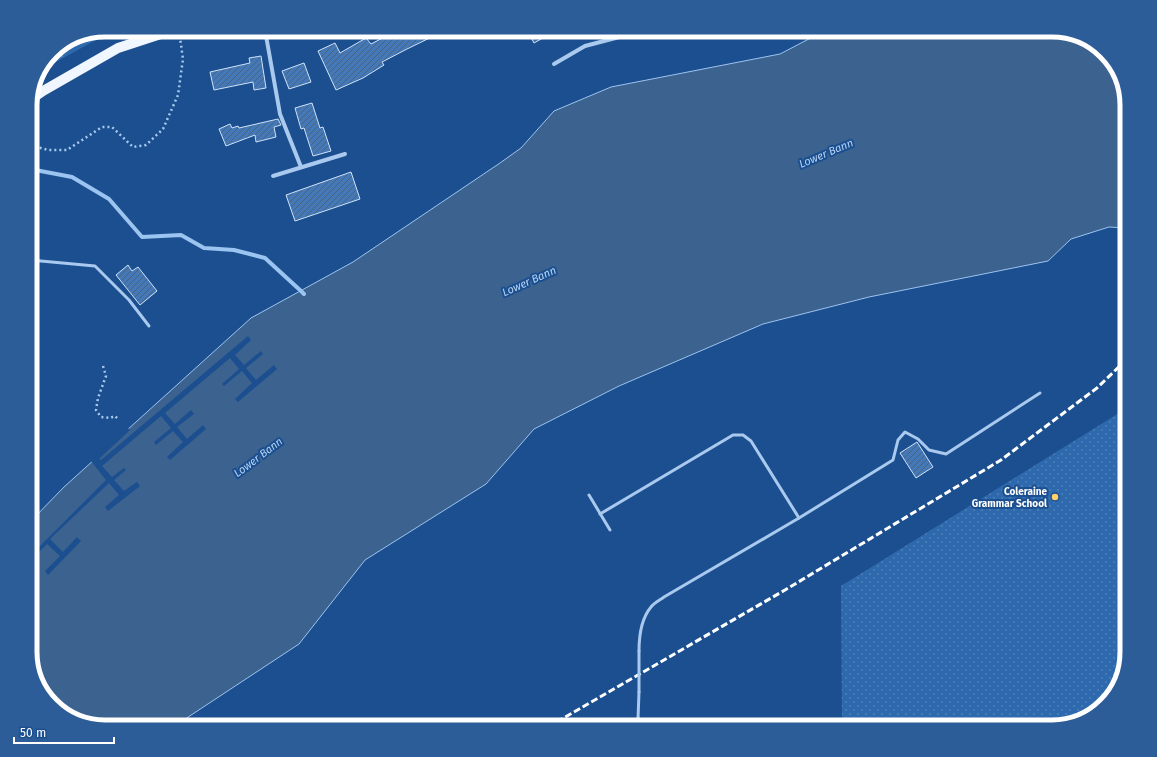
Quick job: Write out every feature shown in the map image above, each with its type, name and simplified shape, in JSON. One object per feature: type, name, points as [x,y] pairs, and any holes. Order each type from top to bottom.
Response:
[{"type":"main road","points":[[38,94],[118,48],[164,37]]},
{"type":"street","points":[[266,37],[280,114],[300,167]]},
{"type":"street","points":[[554,64],[585,46],[619,37]]},
{"type":"street","points":[[273,176],[345,154]]},
{"type":"lane","points":[[37,261],[95,266],[129,300],[149,326]]},
{"type":"lane","points":[[638,719],[639,634],[643,621],[651,607],[664,597],[799,518],[893,460],[898,440],[905,432],[918,438],[929,450],[946,454],[1040,393]]},
{"type":"lane","points":[[600,514],[733,435],[743,435],[751,441],[799,518]]},
{"type":"lane","points":[[589,495],[610,530]]},
{"type":"path","points":[[37,147],[48,150],[67,150],[102,127],[112,127],[133,147],[146,145],[163,129],[178,95],[183,59],[177,37]]},
{"type":"path","points":[[103,366],[106,376],[98,398],[96,410],[101,417],[110,418],[115,416],[117,418]]},
{"type":"green space","points":[[101,37],[50,65],[60,54],[79,42]]},
{"type":"green space","name":"Coleraine Grammar School","points":[[1120,412],[1119,665],[1113,682],[1103,697],[1082,713],[1069,718],[1052,720],[842,720],[841,586]]},
{"type":"water","name":"Lower Bann","points":[[813,37],[1052,37],[1069,39],[1078,42],[1097,54],[1103,60],[1113,75],[1119,92],[1120,228],[1109,227],[1071,239],[1048,261],[869,297],[763,324],[619,386],[534,429],[486,484],[365,560],[299,644],[184,720],[96,719],[75,713],[57,700],[46,686],[38,665],[37,656],[37,515],[64,487],[251,318],[353,262],[500,163],[521,148],[554,111],[611,87],[780,54]]},
{"type":"pier","points":[[248,336],[251,340],[235,355],[244,365],[261,351],[263,354],[246,368],[256,380],[274,365],[277,369],[238,402],[235,399],[252,383],[242,371],[224,386],[222,384],[239,369],[230,358],[165,413],[175,424],[191,410],[194,414],[177,427],[187,439],[203,425],[206,429],[170,460],[167,457],[183,442],[173,431],[156,445],[154,442],[171,428],[161,416],[102,466],[112,477],[124,468],[126,470],[114,480],[124,491],[137,482],[140,486],[108,511],[105,507],[119,495],[109,483],[50,539],[63,552],[77,537],[81,541],[48,575],[45,571],[60,556],[47,544],[37,554],[37,549],[106,480],[91,461],[127,427],[130,430],[99,459],[101,460]]},
{"type":"building","points":[[384,37],[432,37],[382,62],[384,65],[363,78],[336,90],[318,51],[335,43],[340,53],[366,38],[371,44]]},
{"type":"building","points":[[531,37],[545,37],[534,43]]},
{"type":"building","points":[[261,56],[266,88],[254,90],[253,82],[214,90],[210,72],[250,63],[249,58]]},
{"type":"building","points":[[304,63],[311,82],[289,89],[282,71]]},
{"type":"building","points":[[312,103],[320,128],[323,127],[331,151],[313,156],[304,128],[301,129],[295,108]]},
{"type":"building","points":[[278,119],[281,125],[274,127],[276,137],[256,142],[255,135],[226,146],[219,129],[230,124],[232,128],[238,126],[239,128]]},
{"type":"building","points":[[351,172],[360,199],[295,221],[286,195]]},
{"type":"building","points":[[128,265],[132,271],[138,267],[157,291],[140,305],[116,275]]},
{"type":"building","points":[[917,442],[933,467],[916,478],[900,453]]},
{"type":"waterway","points":[[37,170],[72,177],[109,199],[142,237],[181,235],[204,248],[234,250],[265,258],[304,294]]},
{"type":"railway","points":[[560,720],[785,590],[1001,460],[1097,388],[1120,366]]},
{"type":"place","name":"Coleraine Grammar School","points":[[1055,497]]}]
